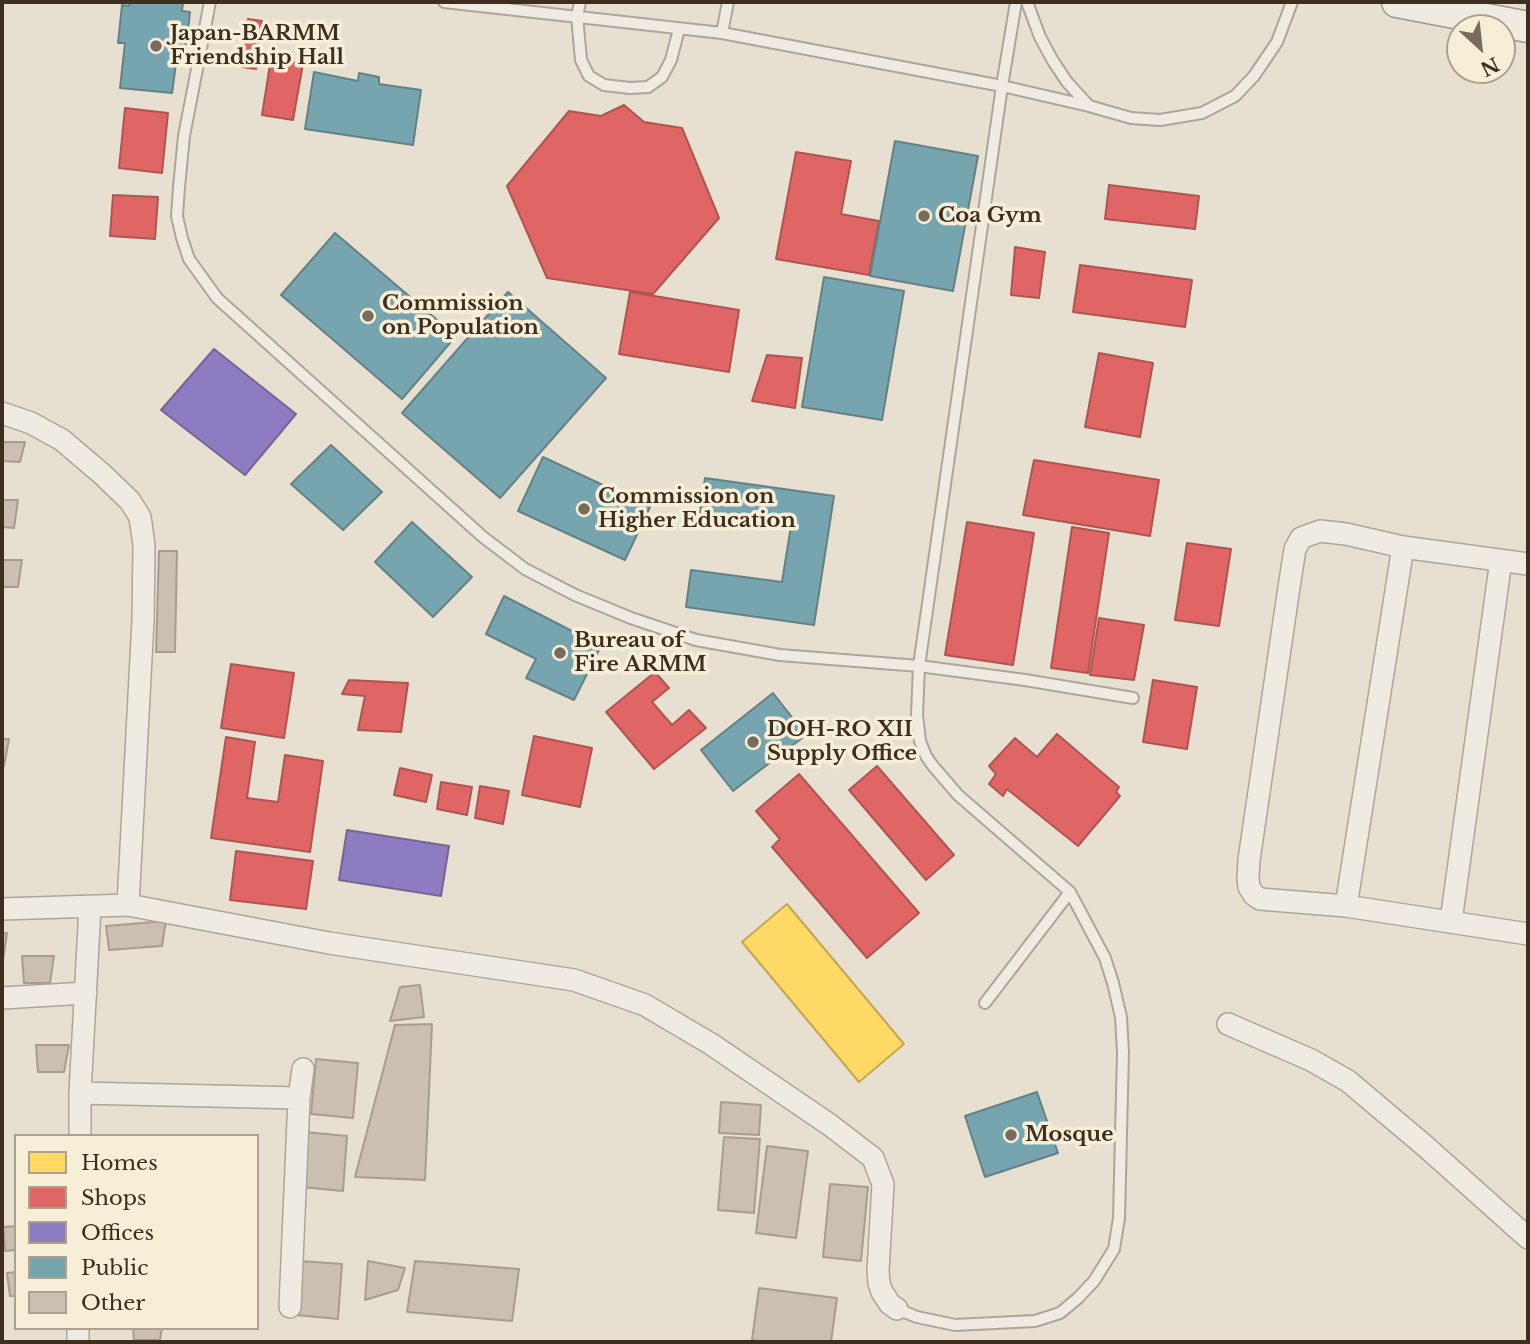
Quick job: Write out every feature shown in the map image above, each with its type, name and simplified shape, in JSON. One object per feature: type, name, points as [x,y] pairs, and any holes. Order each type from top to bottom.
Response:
[{"type":"street","points":[[1397,2],[1528,27]]},
{"type":"street","points":[[2,413],[31,423],[62,440],[130,501],[140,517],[144,545],[143,620],[128,905]]},
{"type":"street","points":[[1528,564],[1403,547],[1320,531],[1301,538],[1295,549],[1287,594],[1249,860],[1249,887],[1260,899],[1346,906],[1528,934]]},
{"type":"street","points":[[1346,906],[1403,547]]},
{"type":"street","points":[[1451,921],[1502,560]]},
{"type":"street","points":[[2,909],[128,905],[329,943],[574,979],[645,1005],[722,1051],[831,1125],[873,1158],[883,1184],[879,1283],[890,1304],[897,1309]]},
{"type":"street","points":[[80,1134],[90,906]]},
{"type":"street","points":[[2,998],[86,993]]},
{"type":"street","points":[[1228,1024],[1311,1060],[1348,1081],[1528,1238]]},
{"type":"street","points":[[290,1307],[299,1098],[303,1069]]},
{"type":"street","points":[[80,1093],[299,1098]]},
{"type":"lane","points":[[210,2],[184,136],[177,216],[190,259],[218,298],[484,537],[525,569],[565,590],[631,618],[696,640],[780,655],[919,666],[1133,698]]},
{"type":"lane","points":[[444,2],[722,33],[1002,86],[1131,118],[1160,120],[1202,113],[1234,96],[1254,76],[1277,42],[1292,2]]},
{"type":"lane","points":[[580,2],[577,16],[580,60],[589,76],[604,85],[648,87],[663,77],[671,60],[679,29]]},
{"type":"lane","points":[[722,33],[728,2]]},
{"type":"lane","points":[[897,1309],[917,1317],[955,1325],[1035,1321],[1060,1313],[1094,1281],[1114,1249],[1119,1218],[1123,1052],[1121,1017],[1105,958],[1070,892],[957,795],[926,756],[920,741],[917,715],[919,666],[1016,2]]},
{"type":"lane","points":[[1027,2],[1040,37],[1053,61],[1067,82],[1089,106]]},
{"type":"lane","points":[[985,1003],[1070,892]]},
{"type":"building: Homes","points":[[787,904],[904,1044],[859,1082],[742,942]]},
{"type":"building: Shops","points":[[248,19],[262,21],[256,69],[242,67]]},
{"type":"building: Shops","points":[[271,58],[303,64],[293,120],[262,115]]},
{"type":"building: Shops","points":[[624,105],[644,122],[682,128],[719,218],[653,294],[547,278],[507,186],[569,111],[601,116]]},
{"type":"building: Shops","points":[[125,108],[168,113],[162,173],[119,168]]},
{"type":"building: Shops","name":"Coa Gym","points":[[796,152],[851,161],[841,214],[879,221],[869,275],[776,259]]},
{"type":"building: Shops","points":[[1109,185],[1199,196],[1195,229],[1105,219]]},
{"type":"building: Shops","points":[[113,195],[158,197],[155,239],[110,236]]},
{"type":"building: Shops","points":[[1015,247],[1045,252],[1039,298],[1011,295]]},
{"type":"building: Shops","points":[[1080,265],[1192,280],[1185,327],[1073,312]]},
{"type":"building: Shops","points":[[630,292],[739,310],[729,372],[619,354]]},
{"type":"building: Shops","points":[[1099,353],[1153,363],[1140,437],[1085,427]]},
{"type":"building: Shops","points":[[767,355],[802,358],[795,408],[752,401]]},
{"type":"building: Shops","points":[[1034,460],[1159,480],[1150,536],[1023,515]]},
{"type":"building: Shops","points":[[967,522],[1034,533],[1013,665],[945,655]]},
{"type":"building: Shops","points":[[1072,527],[1109,533],[1088,673],[1051,668]]},
{"type":"building: Shops","points":[[1187,543],[1231,549],[1219,626],[1175,620]]},
{"type":"building: Shops","points":[[1099,618],[1144,625],[1134,680],[1090,675]]},
{"type":"building: Shops","points":[[231,664],[294,673],[284,738],[221,728]]},
{"type":"building: Shops","points":[[655,672],[669,688],[652,702],[672,725],[689,710],[706,728],[654,769],[606,712]]},
{"type":"building: Shops","points":[[349,680],[408,683],[401,732],[358,730],[365,696],[342,694]]},
{"type":"building: Shops","points":[[1153,680],[1197,687],[1187,749],[1143,742]]},
{"type":"building: Shops","points":[[1057,734],[1119,787],[1116,792],[1120,796],[1078,846],[1007,789],[1003,796],[989,784],[996,774],[989,766],[1015,738],[1037,757]]},
{"type":"building: Shops","points":[[534,736],[592,748],[580,807],[522,795]]},
{"type":"building: Shops","points":[[226,737],[255,742],[247,798],[278,802],[285,755],[323,761],[310,852],[211,838]]},
{"type":"building: Shops","points":[[877,766],[954,855],[926,880],[849,790]]},
{"type":"building: Shops","points":[[400,768],[432,775],[426,802],[394,795]]},
{"type":"building: Shops","points":[[799,774],[919,913],[867,958],[772,847],[780,839],[756,811]]},
{"type":"building: Shops","points":[[441,782],[472,787],[467,815],[437,809]]},
{"type":"building: Shops","points":[[480,786],[509,791],[503,824],[475,818]]},
{"type":"building: Shops","points":[[236,851],[313,861],[306,909],[230,900]]},
{"type":"building: Offices","points":[[214,349],[296,414],[245,475],[161,410]]},
{"type":"building: Offices","points":[[347,830],[449,846],[441,896],[339,880]]},
{"type":"building: Public","name":"Japan-BARMM Friendship Hall","points":[[130,2],[183,2],[182,11],[190,12],[186,50],[178,49],[172,93],[120,88],[125,43],[118,43],[122,5],[129,6]]},
{"type":"building: Public","points":[[314,72],[358,81],[359,73],[379,77],[379,84],[421,90],[413,145],[305,129]]},
{"type":"building: Public","name":"Coa Gym","points":[[895,141],[978,156],[953,291],[870,276]]},
{"type":"building: Public","name":"Commission on Population","points":[[335,233],[456,336],[402,399],[281,295]]},
{"type":"building: Public","points":[[824,277],[904,291],[882,420],[802,407]]},
{"type":"building: Public","points":[[508,292],[606,378],[500,498],[402,413]]},
{"type":"building: Public","points":[[331,445],[382,492],[343,530],[291,484]]},
{"type":"building: Public","name":"Commission on Higher Education","points":[[543,457],[650,507],[625,560],[518,511]]},
{"type":"building: Public","points":[[705,478],[834,496],[814,625],[686,607],[691,570],[782,582],[791,526],[700,513]]},
{"type":"building: Public","points":[[412,522],[472,577],[433,617],[375,562]]},
{"type":"building: Public","name":"Bureau of Fire ARMM","points":[[504,596],[601,646],[574,700],[526,678],[536,659],[486,634]]},
{"type":"building: Public","name":"DOH-RO XII Supply Office","points":[[773,693],[806,735],[733,791],[701,750]]},
{"type":"building: Public","name":"Mosque","points":[[1037,1092],[1058,1153],[985,1177],[965,1116]]},
{"type":"building: Other","points":[[2,442],[25,442],[20,462],[2,461]]},
{"type":"building: Other","points":[[2,500],[18,500],[14,528],[2,527]]},
{"type":"building: Other","points":[[159,551],[177,551],[175,652],[156,652]]},
{"type":"building: Other","points":[[2,560],[22,560],[18,587],[2,587]]},
{"type":"building: Other","points":[[2,739],[9,739],[4,766],[2,766]]},
{"type":"building: Other","points":[[166,921],[162,946],[109,950],[106,926]]},
{"type":"building: Other","points":[[2,933],[7,933],[3,960],[2,960]]},
{"type":"building: Other","points":[[22,956],[54,956],[50,983],[24,983]]},
{"type":"building: Other","points":[[420,985],[424,1017],[390,1021],[400,987]]},
{"type":"building: Other","points":[[432,1024],[425,1180],[355,1177],[395,1025]]},
{"type":"building: Other","points":[[36,1045],[69,1045],[64,1072],[38,1072]]},
{"type":"building: Other","points":[[316,1059],[358,1063],[353,1118],[311,1114]]},
{"type":"building: Other","points":[[721,1102],[761,1105],[759,1135],[719,1133]]},
{"type":"building: Other","points":[[305,1132],[347,1136],[343,1191],[301,1187]]},
{"type":"building: Other","points":[[724,1137],[760,1139],[754,1213],[718,1210]]},
{"type":"building: Other","points":[[767,1146],[808,1151],[796,1238],[756,1233]]},
{"type":"building: Other","points":[[830,1184],[868,1187],[861,1261],[823,1257]]},
{"type":"building: Other","points":[[14,1226],[14,1250],[5,1251],[3,1227]]},
{"type":"building: Other","points":[[300,1261],[342,1264],[338,1319],[296,1315]]},
{"type":"building: Other","points":[[368,1261],[405,1268],[398,1290],[365,1300]]},
{"type":"building: Other","points":[[415,1261],[519,1269],[512,1321],[407,1312]]},
{"type":"building: Other","points":[[14,1272],[14,1296],[10,1296],[7,1273]]},
{"type":"building: Other","points":[[759,1288],[837,1298],[831,1342],[752,1340]]},
{"type":"building: Other","points":[[133,1330],[162,1330],[160,1340],[134,1340]]},
{"type":"place","name":"Japan-BARMM Friendship Hall","points":[[156,46]]},
{"type":"place","name":"Coa Gym","points":[[924,216]]},
{"type":"place","name":"Commission on Population","points":[[368,316]]},
{"type":"place","name":"Commission on Higher Education","points":[[584,509]]},
{"type":"place","name":"Bureau of Fire ARMM","points":[[560,653]]},
{"type":"place","name":"DOH-RO XII Supply Office","points":[[753,742]]},
{"type":"place","name":"Mosque","points":[[1011,1135]]}]
